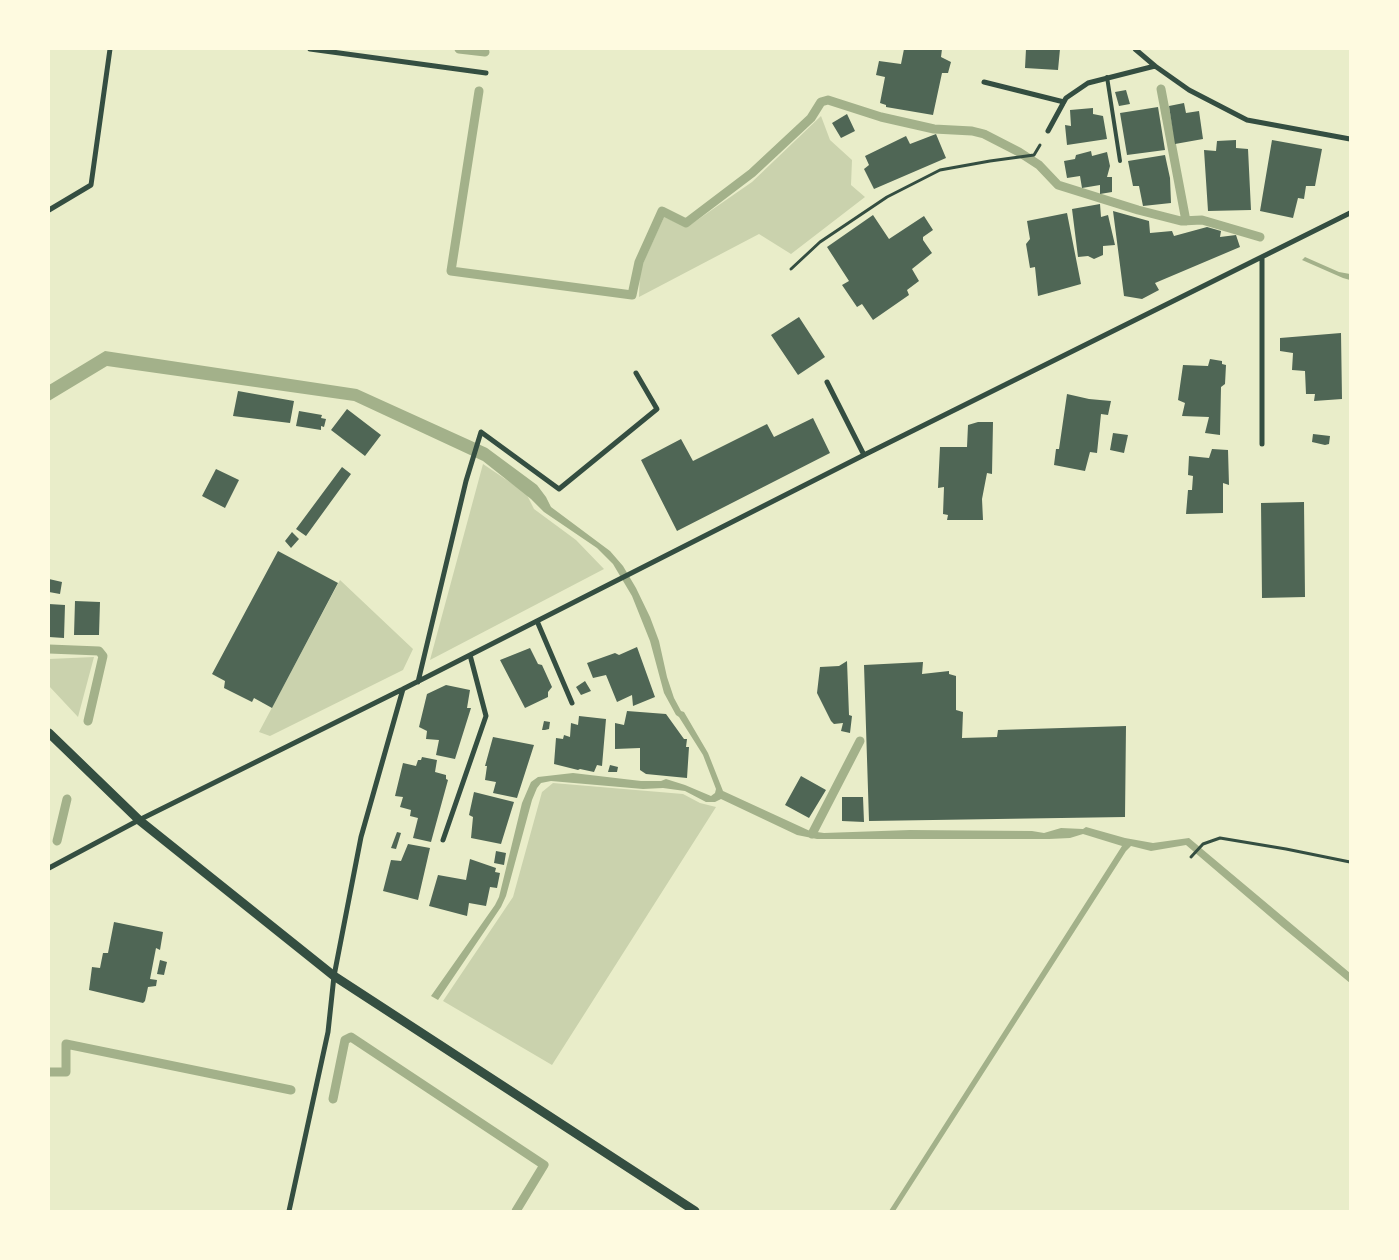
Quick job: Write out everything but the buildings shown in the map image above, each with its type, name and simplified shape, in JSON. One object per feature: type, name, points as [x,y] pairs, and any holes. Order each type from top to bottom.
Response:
[{"type":"street","points":[[49,210],[91,185],[110,49]]},
{"type":"street","points":[[310,49],[486,73]]},
{"type":"street","points":[[1135,49],[1188,90],[1246,120],[1350,139]]},
{"type":"street","points":[[1048,131],[1066,98],[1088,83],[1155,66]]},
{"type":"street","points":[[984,82],[1064,102]]},
{"type":"street","points":[[49,868],[139,820],[418,682],[864,455],[1350,213]]},
{"type":"street","points":[[1262,258],[1262,444]]},
{"type":"street","points":[[418,682],[466,481],[481,432],[559,489],[657,409],[636,373]]},
{"type":"street","points":[[827,382],[864,455]]},
{"type":"street","points":[[537,621],[572,703]]},
{"type":"street","points":[[443,840],[486,716],[470,655]]},
{"type":"street","points":[[289,1211],[328,1032],[334,976],[361,837],[403,689]]},
{"type":"street","points":[[49,732],[139,820],[334,976],[695,1211]]},
{"type":"lane","points":[[1107,77],[1120,161]]},
{"type":"path","points":[[791,269],[820,242],[887,197],[940,170],[1034,155],[1048,131]]},
{"type":"path","points":[[1190,857],[1203,844],[1220,838],[1350,862]]},
{"type":"shaded area","points":[[821,116],[830,140],[852,160],[851,185],[865,197],[791,254],[759,234],[639,297],[640,270],[664,217],[682,225],[690,225],[752,182]]},
{"type":"shaded area","points":[[1305,257],[1339,272],[1350,274],[1350,280],[1302,260]]},
{"type":"shaded area","points":[[105,351],[357,389],[487,448],[537,485],[551,507],[610,551],[623,566],[650,617],[659,641],[674,698],[708,753],[723,791],[810,831],[824,833],[910,830],[1032,831],[1044,833],[1061,828],[1083,829],[1086,827],[1125,838],[1153,843],[1189,838],[1350,973],[1350,983],[1186,845],[1151,851],[1131,846],[895,1211],[889,1211],[1122,846],[1083,834],[1070,838],[1049,839],[817,839],[797,835],[721,799],[715,802],[706,802],[685,791],[551,781],[541,783],[532,800],[506,896],[501,907],[438,1000],[431,996],[499,897],[522,803],[531,782],[538,777],[573,773],[641,781],[661,781],[666,779],[711,796],[715,793],[716,789],[703,755],[676,715],[664,693],[650,641],[632,596],[613,564],[597,548],[544,512],[531,499],[483,461],[354,401],[107,366],[49,401],[49,385]]},
{"type":"shaded area","points":[[483,464],[526,493],[534,509],[576,540],[604,569],[430,660]]},
{"type":"shaded area","points":[[340,580],[413,649],[403,670],[270,736],[259,732]]},
{"type":"shaded area","points":[[94,657],[78,717],[49,686],[49,659]]},
{"type":"shaded area","points":[[553,783],[683,794],[700,803],[716,807],[552,1065],[443,1001],[513,897],[542,792]]},
{"type":"waterway","points":[[459,49],[485,52]]},
{"type":"waterway","points":[[1161,89],[1186,221]]},
{"type":"waterway","points":[[479,91],[451,271],[632,295],[639,262],[662,211],[686,223],[752,173],[811,118],[821,102],[828,100],[881,117],[934,129],[972,131],[984,134],[1019,152],[1039,165],[1058,185],[1138,210],[1181,221],[1202,220],[1260,237]]},
{"type":"waterway","points":[[49,649],[99,651],[103,656],[88,721]]},
{"type":"waterway","points":[[812,834],[860,741]]},
{"type":"waterway","points":[[57,841],[67,799]]},
{"type":"waterway","points":[[333,1099],[345,1040],[351,1037],[544,1165],[516,1211]]},
{"type":"waterway","points":[[49,1072],[66,1072],[66,1044],[291,1090]]}]
